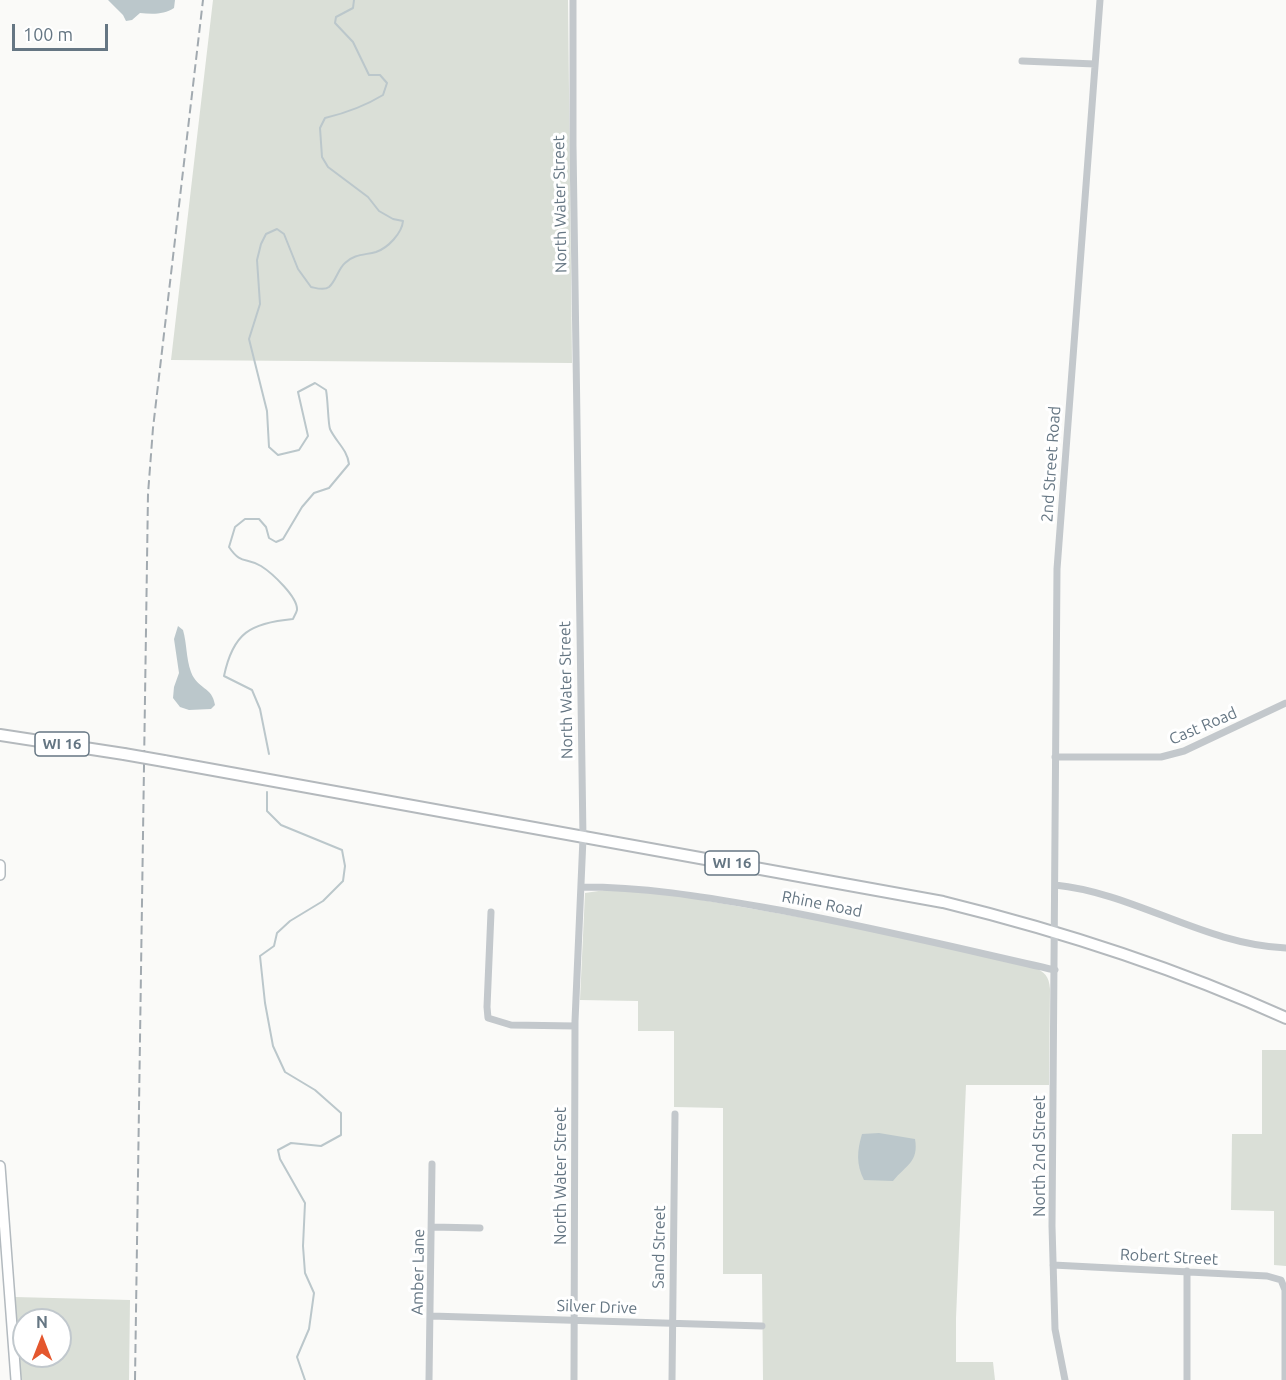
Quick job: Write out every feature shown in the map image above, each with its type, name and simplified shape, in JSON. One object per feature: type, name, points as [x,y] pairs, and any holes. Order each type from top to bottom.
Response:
[{"type":"highway","name":"WI 16","points":[[0,735],[164,761],[899,893],[998,915],[1054,931],[1166,968],[1286,1018]]},
{"type":"main road","points":[[0,865],[0,875]]},
{"type":"main road","points":[[0,1166],[16,1380]]},
{"type":"street","name":"North Water Street","points":[[573,0],[583,837],[575,1026],[574,1380]]},
{"type":"street","name":"2nd Street Road","points":[[1054,931],[1057,569],[1100,0]]},
{"type":"street","points":[[1022,61],[1095,64]]},
{"type":"street","name":"Cast Road","points":[[1055,757],[1161,757],[1184,751],[1286,703]]},
{"type":"street","points":[[1055,885],[1086,890],[1243,943],[1286,948]]},
{"type":"street","name":"Rhine Road","points":[[581,887],[655,890],[808,915],[858,924],[1054,970]]},
{"type":"street","points":[[491,912],[487,1007],[489,1018],[511,1024],[575,1026]]},
{"type":"street","name":"North 2nd Street","points":[[1054,931],[1053,1265],[1055,1329],[1065,1380]]},
{"type":"street","name":"Sand Street","points":[[672,1380],[675,1114]]},
{"type":"street","name":"Amber Lane","points":[[429,1380],[432,1164]]},
{"type":"street","points":[[432,1227],[480,1228]]},
{"type":"street","name":"Robert Street","points":[[1053,1265],[1267,1276],[1283,1282],[1285,1290],[1285,1380]]},
{"type":"street","points":[[1187,1271],[1187,1380]]},
{"type":"street","name":"Silver Drive","points":[[431,1316],[762,1326]]},
{"type":"shaded area","points":[[108,0],[175,0],[174,8],[166,12],[140,13],[132,20],[126,21]]},
{"type":"shaded area","points":[[213,0],[568,0],[572,363],[171,360]]},
{"type":"shaded area","points":[[178,626],[183,630],[191,672],[213,699],[215,705],[211,709],[189,710],[180,707],[173,698],[179,673],[174,639]]},
{"type":"shaded area","points":[[612,889],[651,891],[873,930],[1033,967],[1046,975],[1050,989],[1049,1085],[966,1085],[956,1362],[993,1362],[995,1380],[763,1380],[762,1274],[723,1274],[723,1108],[674,1107],[674,1031],[638,1031],[638,1001],[580,1000],[585,893]]},
{"type":"shaded area","points":[[1262,1050],[1286,1050],[1286,1266],[1274,1265],[1274,1211],[1231,1210],[1232,1134],[1262,1134]]},
{"type":"shaded area","points":[[879,1133],[915,1139],[916,1147],[913,1158],[893,1181],[864,1180],[860,1168],[858,1152],[862,1134]]},
{"type":"shaded area","points":[[15,1297],[130,1300],[129,1380],[21,1380],[20,1368],[72,1368],[72,1308],[16,1308]]},
{"type":"waterway","points":[[269,754],[260,709],[252,690],[224,676],[238,640],[255,627],[293,619],[297,610],[284,586],[261,566],[240,559],[229,547],[235,527],[245,519],[259,519],[266,527],[269,538],[276,542],[283,539],[302,507],[314,493],[329,488],[349,464],[346,454],[330,429],[326,390],[315,383],[298,392],[308,436],[299,450],[278,455],[269,447],[267,411],[249,339],[260,304],[257,260],[261,244],[266,234],[277,229],[284,234],[298,269],[311,287],[325,289],[329,287],[348,260],[376,252],[390,244],[400,230],[403,221],[393,219],[379,211],[368,197],[328,167],[322,157],[320,128],[325,118],[355,109],[376,99],[383,95],[387,83],[380,75],[369,75],[353,42],[335,23],[336,17],[353,8],[354,0]]},
{"type":"waterway","points":[[267,792],[267,811],[281,825],[342,850],[345,866],[343,881],[323,901],[290,921],[277,933],[274,946],[260,956],[273,1046],[285,1072],[315,1090],[341,1113],[341,1135],[321,1146],[291,1143],[278,1150],[280,1159],[305,1203],[303,1246],[305,1273],[314,1293],[309,1329],[297,1357],[305,1380]]},
{"type":"railway","points":[[135,1380],[148,494],[153,428],[203,0]]}]
